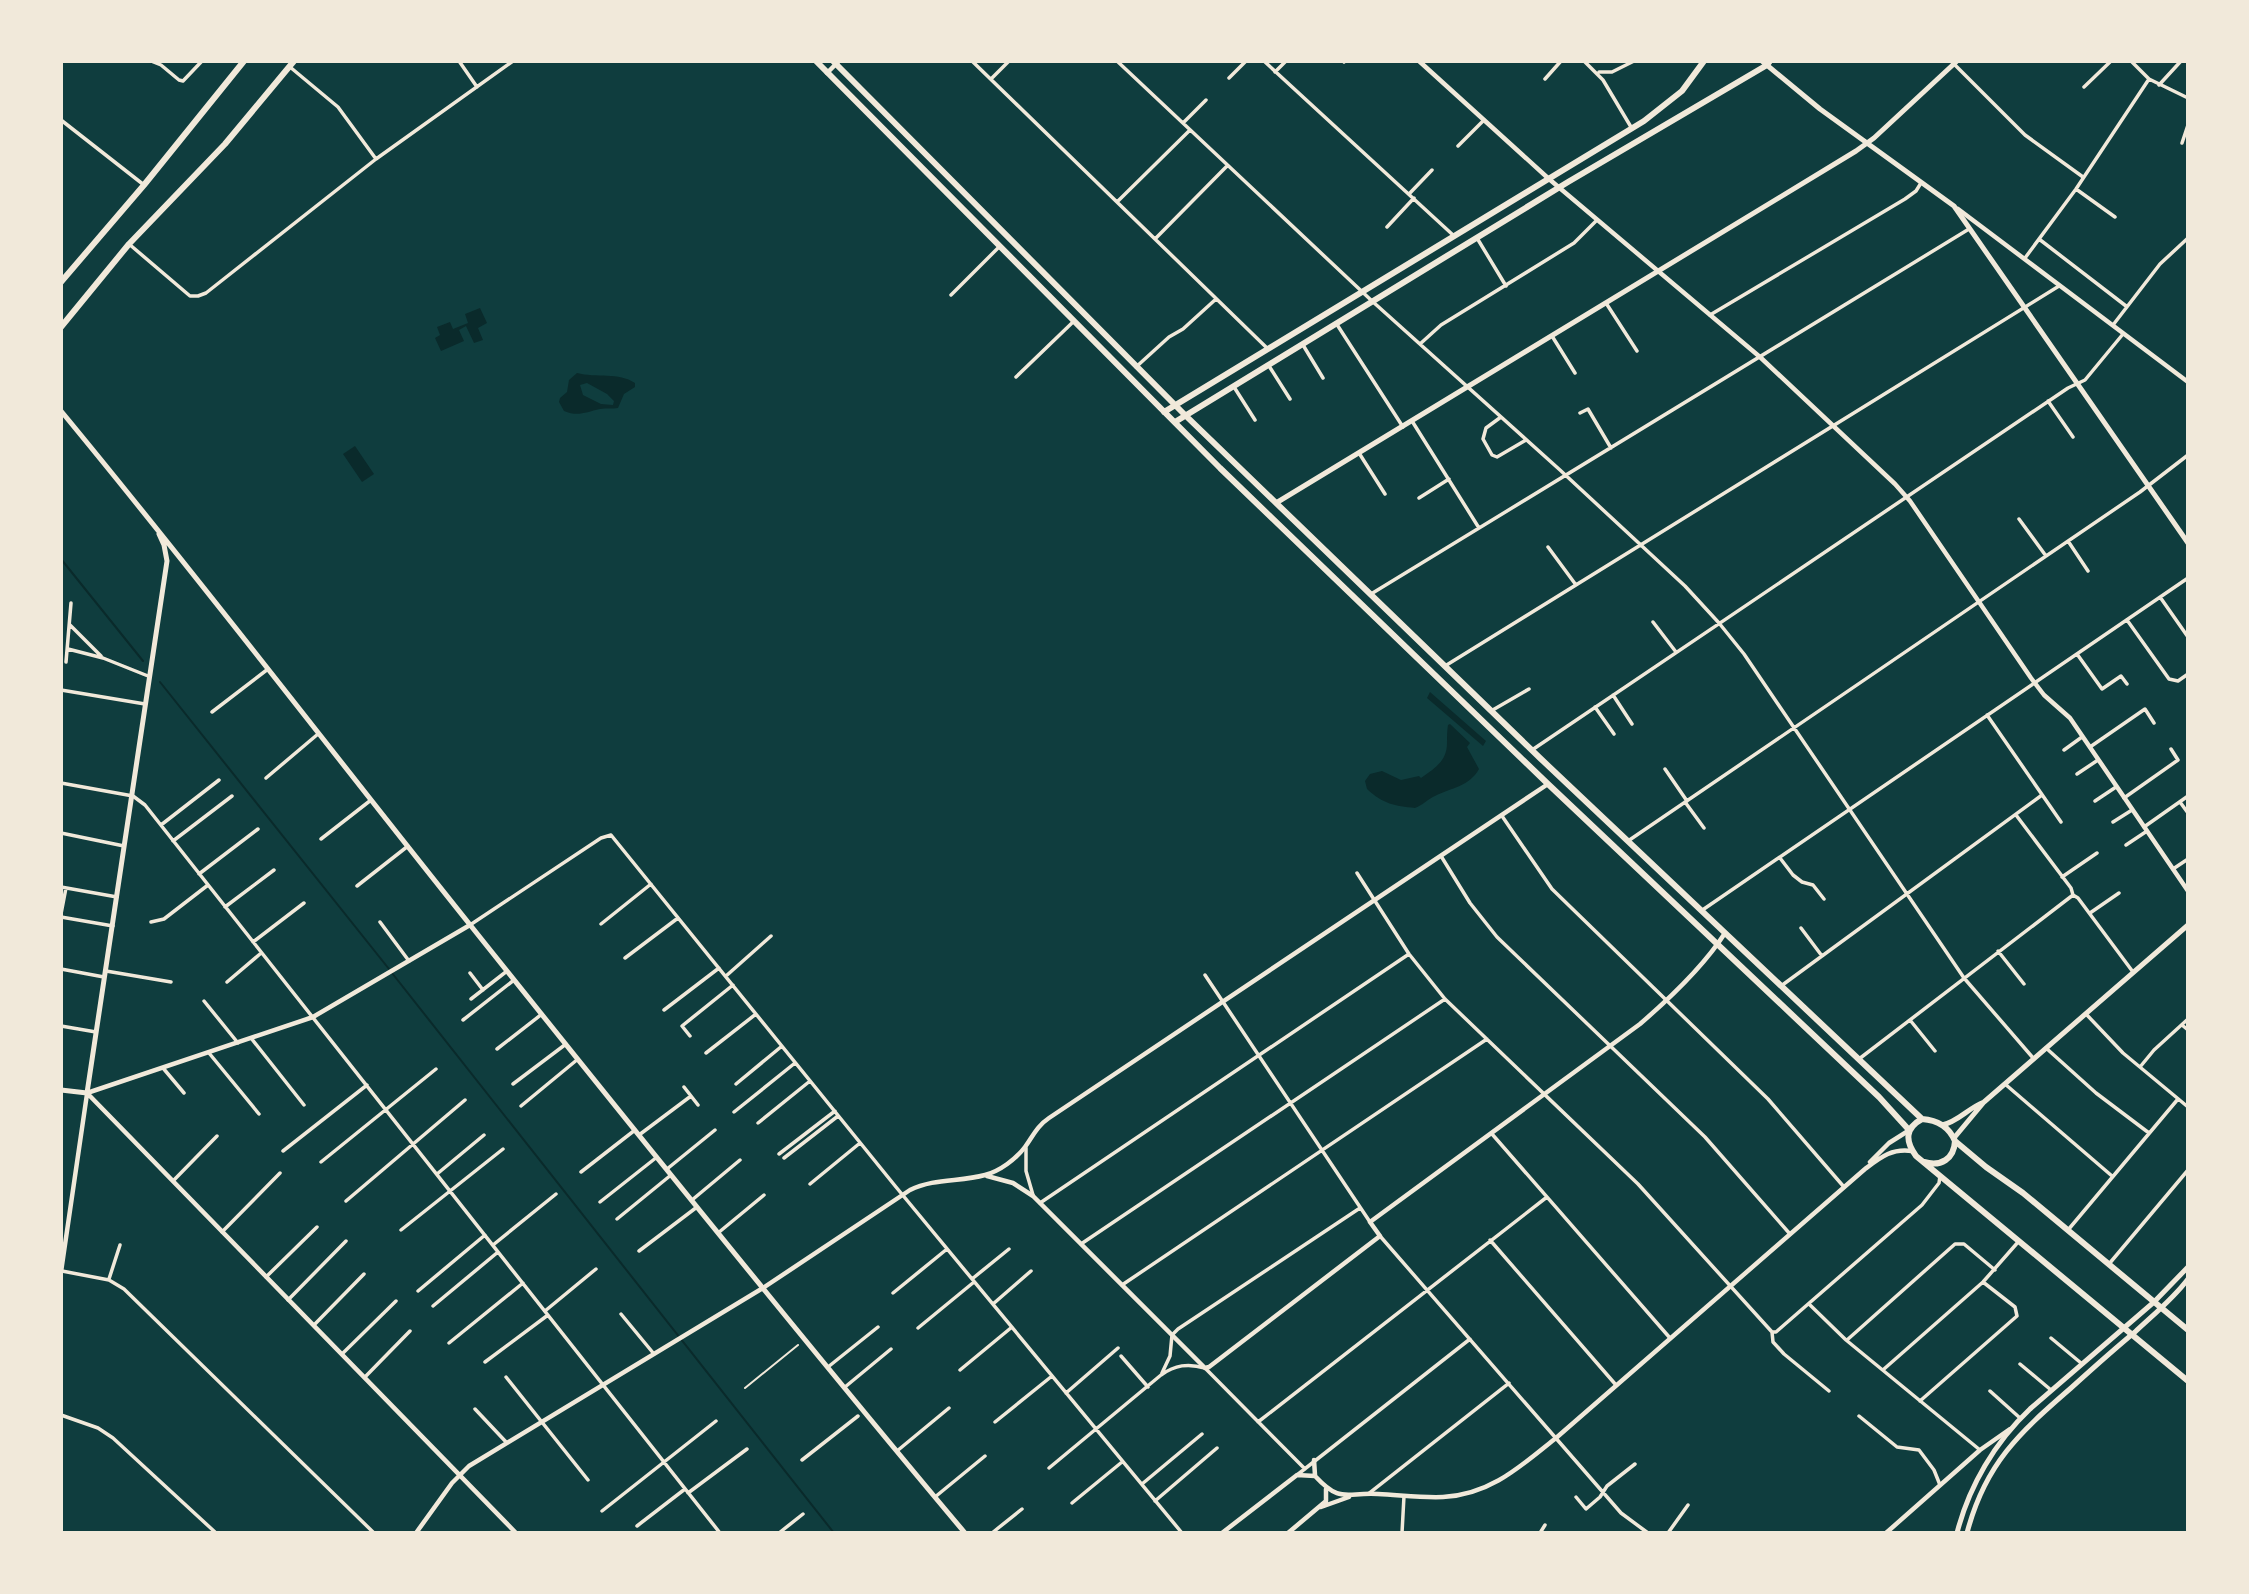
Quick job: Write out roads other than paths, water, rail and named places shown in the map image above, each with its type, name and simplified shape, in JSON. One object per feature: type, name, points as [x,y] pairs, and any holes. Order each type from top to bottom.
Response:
[{"type":"main road","points":[[61,282],[144,186],[244,61]]},
{"type":"main road","points":[[1164,412],[1663,108],[1682,91],[1704,61]]},
{"type":"main road","points":[[820,62],[827,73],[1073,322],[1260,507],[1885,1102],[1909,1131]]},
{"type":"main road","points":[[836,62],[1185,415],[1858,1060],[1922,1119],[1942,1125],[1986,1167],[2023,1193],[2188,1330]]},
{"type":"main road","points":[[1260,507],[1276,503],[1867,144],[1954,62]]},
{"type":"main road","points":[[1175,422],[1766,63],[1867,144],[1954,206],[2188,543]]},
{"type":"main road","points":[[61,327],[129,244],[225,144],[292,64]]},
{"type":"main road","points":[[61,411],[565,1044],[965,1533]]},
{"type":"main road","points":[[61,1090],[87,1093],[167,561],[164,545],[154,527]]},
{"type":"main road","points":[[1548,784],[1559,782],[1570,786]]},
{"type":"main road","points":[[1924,1162],[1943,1162],[1952,1154],[1955,1140],[1984,1102],[2188,925]]},
{"type":"main road","points":[[1942,1125],[1952,1122],[1984,1102]]},
{"type":"main road","points":[[1922,1119],[1909,1131],[1908,1142],[1912,1151],[1942,1180],[2020,1241],[2188,1381]]},
{"type":"main road","points":[[1957,1533],[1981,1473],[2011,1428],[2081,1363],[2154,1301],[2188,1267]]},
{"type":"main road","points":[[1968,1533],[1990,1474],[2013,1441],[2162,1308],[2188,1279]]},
{"type":"street","points":[[151,61],[183,81],[202,61]]},
{"type":"street","points":[[459,61],[477,87]]},
{"type":"street","points":[[129,244],[190,296],[206,293],[376,159],[513,61]]},
{"type":"street","points":[[972,61],[1268,349]]},
{"type":"street","points":[[991,79],[1009,61]]},
{"type":"street","points":[[1117,61],[1361,291],[1566,475],[1694,595],[1744,654],[1964,978],[2034,1059]]},
{"type":"street","points":[[1230,78],[1246,61]]},
{"type":"street","points":[[1264,61],[1454,235]]},
{"type":"street","points":[[1275,72],[1286,61]]},
{"type":"street","points":[[1419,61],[1597,220],[1760,357],[1906,496],[2035,683],[2044,695],[2064,712],[2090,747],[2188,891]]},
{"type":"street","points":[[1545,79],[1561,61]]},
{"type":"street","points":[[1584,61],[1608,86],[1632,128]]},
{"type":"street","points":[[1597,72],[1612,72],[1634,61]]},
{"type":"street","points":[[2084,87],[2111,61]]},
{"type":"street","points":[[2131,61],[2149,79],[2188,98]]},
{"type":"street","points":[[2159,85],[2182,61]]},
{"type":"street","points":[[827,73],[836,62]]},
{"type":"street","points":[[1954,62],[2025,135],[2084,177]]},
{"type":"street","points":[[292,64],[338,107],[376,159]]},
{"type":"street","points":[[2025,258],[2076,189],[2149,79]]},
{"type":"street","points":[[1183,123],[1206,100]]},
{"type":"street","points":[[61,120],[144,186]]},
{"type":"street","points":[[1458,146],[1484,120]]},
{"type":"street","points":[[2182,143],[2188,125]]},
{"type":"street","points":[[1117,202],[1190,130]]},
{"type":"street","points":[[1155,239],[1227,165]]},
{"type":"street","points":[[1409,194],[1432,170]]},
{"type":"street","points":[[1710,315],[1905,199],[1922,183]]},
{"type":"street","points":[[2076,189],[2115,217]]},
{"type":"street","points":[[1387,227],[1414,198]]},
{"type":"street","points":[[1954,206],[2188,382]]},
{"type":"street","points":[[1420,344],[1441,325],[1574,243],[1597,220]]},
{"type":"street","points":[[1371,594],[1970,229]]},
{"type":"street","points":[[1477,238],[1506,286]]},
{"type":"street","points":[[2113,325],[2160,264],[2188,238]]},
{"type":"street","points":[[2039,239],[2126,307]]},
{"type":"street","points":[[951,295],[999,247]]},
{"type":"street","points":[[1445,666],[2061,285]]},
{"type":"street","points":[[1136,367],[1216,299]]},
{"type":"street","points":[[1606,303],[1637,351]]},
{"type":"street","points":[[1016,377],[1073,322]]},
{"type":"street","points":[[1336,323],[1402,426]]},
{"type":"street","points":[[1532,750],[1906,496],[2048,401],[2085,380],[2123,334]]},
{"type":"street","points":[[1551,335],[1575,373]]},
{"type":"street","points":[[1302,344],[1323,378]]},
{"type":"street","points":[[1268,364],[1290,399]]},
{"type":"street","points":[[1233,385],[1255,420]]},
{"type":"street","points":[[2048,401],[2073,438]]},
{"type":"street","points":[[1580,413],[1588,409],[1611,448]]},
{"type":"street","points":[[1501,417],[1486,428],[1483,439],[1492,456],[1497,457],[1526,440]]},
{"type":"street","points":[[1412,421],[1479,528]]},
{"type":"street","points":[[1359,453],[1385,494]]},
{"type":"street","points":[[1628,841],[2148,486],[2188,454]]},
{"type":"street","points":[[1419,498],[1448,480]]},
{"type":"street","points":[[2020,519],[2046,556]]},
{"type":"street","points":[[2068,541],[2088,571]]},
{"type":"street","points":[[1548,547],[1576,585]]},
{"type":"street","points":[[1701,911],[2188,579]]},
{"type":"street","points":[[2160,597],[2188,637]]},
{"type":"street","points":[[66,662],[71,603]]},
{"type":"street","points":[[2127,620],[2169,678],[2178,681],[2188,674]]},
{"type":"street","points":[[1653,622],[1676,652]]},
{"type":"street","points":[[70,625],[103,658]]},
{"type":"street","points":[[68,649],[103,658],[126,669],[151,676]]},
{"type":"street","points":[[2077,654],[2105,695]]},
{"type":"street","points":[[212,712],[268,669]]},
{"type":"street","points":[[2102,689],[2121,676],[2127,684]]},
{"type":"street","points":[[1491,711],[1529,689]]},
{"type":"street","points":[[61,690],[147,705]]},
{"type":"street","points":[[1613,695],[1632,723]]},
{"type":"street","points":[[1595,707],[1614,734]]},
{"type":"street","points":[[2090,747],[2145,709],[2154,723]]},
{"type":"street","points":[[1987,715],[2061,822]]},
{"type":"street","points":[[266,778],[319,733]]},
{"type":"street","points":[[2064,750],[2082,737]]},
{"type":"street","points":[[2124,798],[2178,761],[2171,749]]},
{"type":"street","points":[[2077,774],[2098,760]]},
{"type":"street","points":[[1665,769],[1704,828]]},
{"type":"street","points":[[160,825],[219,780]]},
{"type":"street","points":[[61,783],[133,796],[142,801],[720,1533]]},
{"type":"street","points":[[416,1533],[469,1466],[763,1288],[902,1194],[926,1183],[986,1175],[1005,1166],[1026,1146],[1044,1121],[1548,784]]},
{"type":"street","points":[[2095,801],[2116,787]]},
{"type":"street","points":[[1781,986],[2042,795]]},
{"type":"street","points":[[173,841],[232,796]]},
{"type":"street","points":[[2126,845],[2188,796]]},
{"type":"street","points":[[321,839],[371,800]]},
{"type":"street","points":[[2180,802],[2188,813]]},
{"type":"street","points":[[2113,822],[2132,809]]},
{"type":"street","points":[[2016,815],[2133,972]]},
{"type":"street","points":[[1502,816],[1552,889],[1768,1099],[1844,1187]]},
{"type":"street","points":[[199,874],[258,829]]},
{"type":"street","points":[[61,834],[125,846]]},
{"type":"street","points":[[87,1093],[313,1017],[470,925],[601,838],[611,835],[836,1114],[1182,1533]]},
{"type":"street","points":[[357,886],[408,846]]},
{"type":"street","points":[[2063,877],[2097,853]]},
{"type":"street","points":[[1441,856],[1470,903],[1497,937],[1705,1137],[1790,1234]]},
{"type":"street","points":[[1780,858],[1793,875],[1802,882],[1813,885],[1824,899]]},
{"type":"street","points":[[2173,869],[2188,859]]},
{"type":"street","points":[[225,908],[274,870]]},
{"type":"street","points":[[1357,873],[1409,954],[1446,999],[1638,1184],[1772,1332],[1773,1342],[1784,1354],[1829,1391]]},
{"type":"street","points":[[601,924],[651,884]]},
{"type":"street","points":[[151,922],[164,919],[208,885]]},
{"type":"street","points":[[113,926],[61,916],[64,887],[117,897]]},
{"type":"street","points":[[2090,913],[2119,893]]},
{"type":"street","points":[[1858,1060],[2073,895]]},
{"type":"street","points":[[253,942],[304,903]]},
{"type":"street","points":[[625,958],[678,918]]},
{"type":"street","points":[[380,922],[409,961]]},
{"type":"street","points":[[1801,928],[1822,956]]},
{"type":"street","points":[[1370,1222],[1640,1024],[1725,933]]},
{"type":"street","points":[[726,976],[771,936]]},
{"type":"street","points":[[1998,951],[2024,984]]},
{"type":"street","points":[[227,982],[261,953]]},
{"type":"street","points":[[1040,1203],[1409,954]]},
{"type":"street","points":[[664,1010],[719,968]]},
{"type":"street","points":[[61,969],[172,982]]},
{"type":"street","points":[[471,999],[507,971]]},
{"type":"street","points":[[470,973],[484,990]]},
{"type":"street","points":[[1205,975],[1380,1236],[1621,1513],[1648,1533]]},
{"type":"street","points":[[463,1020],[514,980]]},
{"type":"street","points":[[690,1036],[682,1026],[733,985]]},
{"type":"street","points":[[1081,1244],[1446,999]]},
{"type":"street","points":[[204,1002],[238,1043]]},
{"type":"street","points":[[497,1049],[542,1014]]},
{"type":"street","points":[[706,1053],[756,1014]]},
{"type":"street","points":[[2086,1014],[2140,1067],[2188,1107]]},
{"type":"street","points":[[2140,1067],[2154,1049],[2188,1019]]},
{"type":"street","points":[[1910,1020],[1936,1051]]},
{"type":"street","points":[[2182,1025],[2188,1030]]},
{"type":"street","points":[[61,1026],[96,1032]]},
{"type":"street","points":[[251,1038],[304,1105]]},
{"type":"street","points":[[1122,1285],[1487,1039]]},
{"type":"street","points":[[513,1084],[565,1044]]},
{"type":"street","points":[[736,1084],[782,1046]]},
{"type":"street","points":[[2046,1048],[2096,1093],[2149,1133]]},
{"type":"street","points":[[209,1053],[259,1114]]},
{"type":"street","points":[[521,1106],[578,1059]]},
{"type":"street","points":[[734,1112],[795,1062]]},
{"type":"street","points":[[163,1068],[184,1093]]},
{"type":"street","points":[[321,1162],[436,1069]]},
{"type":"street","points":[[758,1123],[810,1081]]},
{"type":"street","points":[[2005,1084],[2113,1177]]},
{"type":"street","points":[[283,1151],[367,1085]]},
{"type":"street","points":[[684,1087],[698,1105]]},
{"type":"street","points":[[87,1093],[516,1533]]},
{"type":"street","points":[[87,1093],[61,1271],[109,1280],[124,1289],[374,1533]]},
{"type":"street","points":[[581,1172],[691,1096]]},
{"type":"street","points":[[2068,1230],[2178,1099]]},
{"type":"street","points":[[346,1201],[465,1100]]},
{"type":"street","points":[[779,1154],[836,1114]]},
{"type":"street","points":[[784,1158],[836,1114]]},
{"type":"street","points":[[667,1169],[715,1130]]},
{"type":"street","points":[[1865,1169],[1889,1143],[1909,1131]]},
{"type":"street","points":[[1492,1134],[1670,1338]]},
{"type":"street","points":[[437,1175],[484,1135]]},
{"type":"street","points":[[173,1181],[217,1136]]},
{"type":"street","points":[[810,1184],[860,1143]]},
{"type":"street","points":[[1026,1146],[1026,1171],[1034,1196]]},
{"type":"street","points":[[401,1230],[503,1149]]},
{"type":"street","points":[[1314,1460],[1315,1476],[1326,1488],[1338,1495],[1444,1497],[1480,1490],[1508,1476],[1556,1438],[1865,1169],[1888,1152],[1912,1151]]},
{"type":"street","points":[[600,1202],[657,1157]]},
{"type":"street","points":[[692,1200],[740,1160]]},
{"type":"street","points":[[2109,1264],[2188,1170]]},
{"type":"street","points":[[222,1232],[280,1173]]},
{"type":"street","points":[[617,1219],[671,1175]]},
{"type":"street","points":[[986,1175],[1013,1183],[1034,1196],[1305,1469]]},
{"type":"street","points":[[1772,1332],[1776,1332],[1810,1304],[1923,1205],[1942,1180]]},
{"type":"street","points":[[493,1245],[556,1194]]},
{"type":"street","points":[[718,1233],[764,1195]]},
{"type":"street","points":[[1258,1422],[1547,1197]]},
{"type":"street","points":[[639,1251],[697,1207]]},
{"type":"street","points":[[1171,1335],[1360,1208]]},
{"type":"street","points":[[266,1277],[317,1227]]},
{"type":"street","points":[[418,1292],[485,1235]]},
{"type":"street","points":[[1049,1468],[1161,1375],[1179,1366],[1205,1368],[1212,1365],[1380,1236]]},
{"type":"street","points":[[1490,1240],[1616,1385]]},
{"type":"street","points":[[288,1300],[346,1241]]},
{"type":"street","points":[[1883,1370],[1996,1270],[2020,1241]]},
{"type":"street","points":[[1846,1340],[1955,1244],[1964,1244],[1996,1270]]},
{"type":"street","points":[[109,1280],[120,1245]]},
{"type":"street","points":[[893,1293],[947,1249]]},
{"type":"street","points":[[918,1328],[1009,1249]]},
{"type":"street","points":[[433,1306],[498,1252]]},
{"type":"street","points":[[485,1362],[547,1313],[596,1269]]},
{"type":"street","points":[[993,1304],[1031,1272]]},
{"type":"street","points":[[314,1325],[364,1274]]},
{"type":"street","points":[[1920,1401],[2017,1316],[2015,1307],[1983,1282]]},
{"type":"street","points":[[449,1343],[523,1283]]},
{"type":"street","points":[[342,1354],[396,1301]]},
{"type":"street","points":[[1810,1304],[1846,1340],[1980,1450]]},
{"type":"street","points":[[621,1314],[654,1354]]},
{"type":"street","points":[[828,1367],[878,1327]]},
{"type":"street","points":[[960,1370],[1012,1327]]},
{"type":"street","points":[[365,1378],[410,1331]]},
{"type":"street","points":[[1161,1375],[1170,1356],[1171,1335]]},
{"type":"street","points":[[2051,1338],[2081,1363]]},
{"type":"street","points":[[1222,1533],[1470,1339]]},
{"type":"street","points":[[1066,1393],[1118,1348]]},
{"type":"street","points":[[845,1387],[891,1349]]},
{"type":"street","points":[[1121,1356],[1148,1387]]},
{"type":"street","points":[[2020,1364],[2051,1390]]},
{"type":"street","points":[[995,1422],[1052,1376]]},
{"type":"street","points":[[506,1377],[588,1480]]},
{"type":"street","points":[[1368,1494],[1509,1384]]},
{"type":"street","points":[[1990,1391],[2020,1418]]},
{"type":"street","points":[[897,1451],[949,1408]]},
{"type":"street","points":[[475,1409],[508,1443]]},
{"type":"street","points":[[61,1415],[80,1420],[113,1438],[216,1533]]},
{"type":"street","points":[[802,1460],[858,1416]]},
{"type":"street","points":[[1859,1416],[1897,1447],[1919,1450],[1934,1470],[1940,1486]]},
{"type":"street","points":[[603,1511],[716,1421]]},
{"type":"street","points":[[1886,1533],[1980,1450],[2011,1428]]},
{"type":"street","points":[[1142,1484],[1202,1434]]},
{"type":"street","points":[[1156,1501],[1217,1448]]},
{"type":"street","points":[[637,1526],[747,1449]]},
{"type":"street","points":[[935,1497],[985,1456]]},
{"type":"street","points":[[1072,1503],[1123,1461]]},
{"type":"street","points":[[1576,1497],[1586,1509],[1607,1486],[1635,1464]]},
{"type":"street","points":[[1297,1475],[1315,1476]]},
{"type":"street","points":[[1288,1533],[1320,1507],[1328,1497],[1326,1488]]},
{"type":"street","points":[[1320,1507],[1351,1496]]},
{"type":"street","points":[[1402,1533],[1405,1496]]},
{"type":"street","points":[[1668,1533],[1688,1505]]},
{"type":"street","points":[[992,1533],[1022,1509]]},
{"type":"street","points":[[779,1533],[803,1514]]},
{"type":"street","points":[[1540,1533],[1545,1525]]},
{"type":"lane","points":[[745,1388],[798,1345]]},
{"type":"water","points":[[480,308],[487,323],[478,328],[483,340],[474,343],[466,326],[459,330],[464,341],[441,351],[435,338],[440,335],[437,327],[450,322],[453,329],[468,323],[465,314]]},
{"type":"water","points":[[577,373],[615,376],[635,383],[635,387],[624,394],[618,408],[574,414],[564,411],[559,402],[567,392],[569,380]],"holes":[[[587,383],[614,401],[613,405],[601,404],[583,395],[580,385]]]},
{"type":"water","points":[[355,446],[374,474],[362,482],[343,454]]},
{"type":"water","points":[[1430,692],[1486,741],[1483,746],[1427,698]]},
{"type":"water","points":[[1450,724],[1470,743],[1467,747],[1479,769],[1471,779],[1415,808],[1390,803],[1367,789],[1365,781],[1370,774],[1382,771],[1401,780],[1419,776],[1421,778],[1431,771],[1445,755]]},
{"type":"waterway","points":[[61,559],[143,661]]},
{"type":"waterway","points":[[160,682],[389,969]]},
{"type":"waterway","points":[[392,973],[834,1533]]}]
